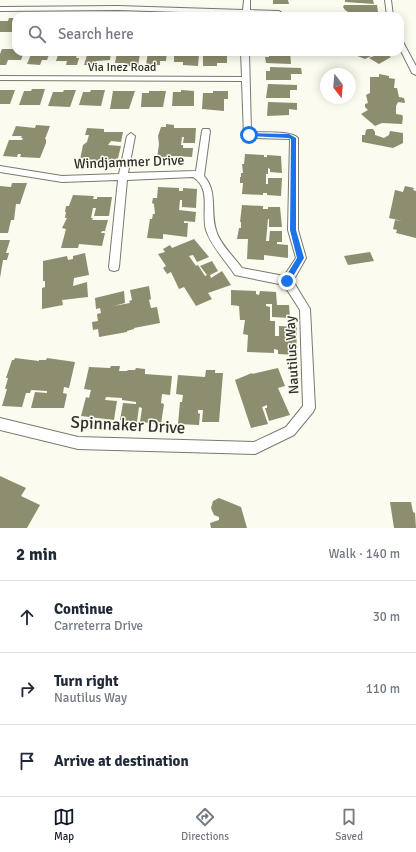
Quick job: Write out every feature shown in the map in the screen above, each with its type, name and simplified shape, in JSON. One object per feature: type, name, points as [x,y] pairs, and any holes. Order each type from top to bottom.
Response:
[{"type":"street","points":[[34,8],[37,0]]},
{"type":"street","points":[[246,12],[247,0]]},
{"type":"street","points":[[388,0],[390,12]]},
{"type":"street","points":[[0,9],[118,8],[203,12]]},
{"type":"street","points":[[404,50],[416,73]]},
{"type":"street","points":[[245,56],[247,134],[289,136],[294,138],[293,230],[301,258],[287,281]]},
{"type":"street","name":"Via Inez Road","points":[[0,78],[245,79]]},
{"type":"street","points":[[200,176],[206,131]]},
{"type":"street","points":[[114,267],[123,176],[131,136]]},
{"type":"street","name":"Windjammer Drive","points":[[0,169],[62,179],[190,174],[200,176],[206,184],[209,193],[211,231],[239,272],[287,281]]},
{"type":"street","name":"Nautilus Way","points":[[255,448],[290,431],[309,408],[304,309],[287,281]]},
{"type":"street","name":"Spinnaker Drive","points":[[0,424],[78,443],[255,448]]},
{"type":"building","points":[[273,0],[288,0],[289,4],[273,4]]},
{"type":"building","points":[[345,0],[373,0],[374,4],[345,2]]},
{"type":"building","points":[[344,5],[377,5],[378,12],[348,12],[343,7]]},
{"type":"building","points":[[9,18],[12,18],[12,32],[0,32],[0,21],[8,21]]},
{"type":"building","points":[[2,49],[12,49],[12,56],[22,56],[21,60],[8,60],[6,65],[0,65],[0,54]]},
{"type":"building","points":[[30,56],[48,56],[47,60],[42,60],[40,65],[27,64]]},
{"type":"building","points":[[58,56],[77,56],[76,58],[79,58],[77,65],[66,65],[67,61],[56,61]]},
{"type":"building","points":[[87,56],[110,56],[110,60],[96,61],[95,65],[84,65]]},
{"type":"building","points":[[116,56],[140,56],[138,66],[125,66],[125,63],[115,63]]},
{"type":"building","points":[[147,56],[167,56],[166,61],[160,61],[160,65],[146,65]]},
{"type":"building","points":[[174,56],[199,56],[198,66],[183,65],[183,62],[174,62]]},
{"type":"building","points":[[203,56],[227,56],[227,63],[217,63],[217,66],[203,66]]},
{"type":"building","points":[[290,56],[291,64],[266,63],[265,57]]},
{"type":"building","points":[[358,56],[371,56],[365,59]]},
{"type":"building","points":[[374,56],[391,57],[379,64],[369,58]]},
{"type":"building","points":[[270,67],[301,68],[302,74],[291,74],[291,80],[266,80],[266,71],[270,71]]},
{"type":"building","points":[[379,74],[395,79],[394,88],[397,88],[399,97],[404,98],[405,103],[398,102],[396,106],[396,114],[402,115],[403,117],[402,124],[382,123],[375,126],[361,114],[368,110],[365,107],[365,104],[368,103],[366,95],[370,93],[370,77],[379,77]]},
{"type":"building","points":[[268,84],[297,85],[297,90],[290,90],[290,98],[266,98]]},
{"type":"building","points":[[32,89],[45,89],[40,105],[19,105],[24,91],[31,91]]},
{"type":"building","points":[[0,90],[15,90],[10,104],[0,104]]},
{"type":"building","points":[[64,90],[76,90],[70,107],[48,106],[53,92],[63,92]]},
{"type":"building","points":[[91,90],[105,90],[101,106],[79,105],[83,92],[90,92]]},
{"type":"building","points":[[181,90],[194,91],[194,106],[172,106],[173,92],[181,92]]},
{"type":"building","points":[[113,91],[135,91],[129,109],[110,109]]},
{"type":"building","points":[[149,91],[166,91],[163,107],[141,107],[142,93],[149,93]]},
{"type":"building","points":[[213,91],[228,91],[228,99],[224,99],[224,111],[202,109],[203,93],[213,93]]},
{"type":"building","points":[[268,102],[297,103],[297,110],[289,109],[289,115],[267,116]]},
{"type":"building","points":[[166,124],[174,125],[174,128],[196,128],[195,143],[183,143],[184,137],[182,137],[181,145],[183,145],[183,148],[193,148],[192,157],[172,156],[171,159],[157,159],[159,144],[158,136],[161,127],[166,127]]},
{"type":"building","points":[[36,125],[50,126],[45,139],[46,143],[40,158],[20,157],[21,154],[18,154],[17,157],[3,156],[9,140],[22,140],[23,138],[21,138],[22,136],[12,136],[16,126],[35,128]]},
{"type":"building","points":[[87,128],[104,129],[104,132],[123,132],[121,142],[111,141],[108,145],[121,146],[117,162],[103,161],[103,159],[100,159],[100,161],[80,160],[83,145],[87,142],[89,135],[85,135]]},
{"type":"building","points":[[373,129],[375,135],[384,138],[389,135],[390,131],[403,133],[403,143],[393,148],[362,142],[362,135],[365,135],[366,130]]},
{"type":"building","points":[[245,154],[264,155],[264,157],[267,157],[267,155],[281,156],[282,173],[270,172],[270,169],[268,168],[268,174],[266,174],[266,184],[268,184],[268,178],[282,178],[281,196],[267,195],[267,193],[263,193],[263,195],[242,194],[243,183],[240,183],[240,177],[241,173],[243,173],[242,164],[244,164]]},
{"type":"building","points":[[12,183],[27,183],[20,204],[16,204],[14,220],[11,220],[8,233],[0,233],[0,186],[11,187]]},
{"type":"building","points":[[405,186],[414,188],[413,190],[416,191],[416,238],[396,233],[397,230],[393,229],[395,220],[402,221],[389,218],[395,190],[403,192]]},
{"type":"building","points":[[158,187],[179,188],[179,191],[183,191],[183,188],[197,189],[196,208],[182,207],[182,200],[180,200],[179,210],[196,212],[195,222],[184,221],[184,223],[188,223],[187,237],[163,234],[163,239],[147,238],[150,219],[152,219],[153,214],[155,214],[154,204],[152,203],[153,198],[157,198]]},
{"type":"building","points":[[73,195],[94,196],[93,199],[97,199],[97,197],[112,197],[109,216],[94,216],[96,208],[93,208],[92,220],[108,220],[105,231],[102,231],[101,233],[105,233],[102,246],[79,244],[78,248],[61,248],[66,229],[62,228],[67,218],[65,218],[66,206],[69,206]]},
{"type":"building","points":[[242,205],[263,206],[263,209],[268,209],[268,207],[280,207],[282,227],[269,227],[268,219],[266,241],[269,241],[270,231],[282,231],[282,242],[277,242],[277,244],[288,245],[288,258],[264,255],[264,260],[247,259],[248,239],[237,239],[239,228],[241,228],[240,222]]},
{"type":"building","points":[[194,239],[209,257],[197,262],[193,255],[189,256],[196,266],[198,265],[205,276],[207,275],[200,266],[212,261],[218,271],[210,275],[211,278],[222,271],[231,285],[208,293],[212,299],[196,306],[184,287],[179,289],[171,272],[167,274],[163,268],[166,266],[158,254],[165,252],[163,249],[170,245],[172,248]]},
{"type":"building","points":[[0,240],[10,240],[6,253],[9,253],[7,260],[3,260],[0,278]]},
{"type":"building","points":[[370,252],[374,261],[348,265],[344,256]]},
{"type":"building","points":[[85,253],[89,275],[74,278],[73,286],[87,282],[88,297],[62,300],[63,305],[42,309],[42,288],[45,287],[45,281],[43,281],[43,261],[67,256],[68,260],[73,259],[73,256]]},
{"type":"building","points":[[149,286],[151,299],[149,300],[151,308],[157,307],[160,323],[134,328],[127,332],[99,337],[98,329],[93,330],[92,322],[98,321],[97,314],[101,313],[100,308],[96,309],[95,298],[124,291],[125,303],[114,306],[130,303],[129,301],[132,300],[130,290]]},
{"type":"building","points":[[231,290],[256,291],[256,294],[259,295],[260,291],[276,292],[277,305],[289,305],[290,318],[272,317],[272,304],[266,304],[266,306],[270,307],[270,321],[275,321],[275,336],[279,336],[279,326],[297,327],[296,355],[278,354],[278,350],[274,349],[274,353],[247,352],[248,335],[243,334],[245,320],[240,320],[239,306],[231,305]]},
{"type":"building","points":[[15,358],[39,361],[46,360],[47,358],[75,362],[69,388],[64,387],[63,393],[67,394],[64,408],[31,408],[35,392],[47,393],[47,391],[31,390],[30,393],[26,393],[22,407],[2,406],[7,389],[5,389],[8,378],[6,378],[12,360]]},
{"type":"building","points":[[111,366],[120,366],[119,371],[135,370],[136,368],[145,369],[145,374],[172,376],[170,395],[162,394],[161,403],[164,404],[161,424],[140,422],[142,408],[139,407],[137,422],[120,420],[123,403],[136,404],[136,402],[122,400],[122,398],[106,397],[105,400],[117,401],[114,420],[81,416],[86,397],[89,398],[91,390],[84,389],[89,367],[110,368]]},
{"type":"building","points":[[278,368],[285,386],[278,388],[290,415],[269,421],[265,408],[267,408],[267,405],[262,407],[268,424],[251,428],[235,380],[252,373]]},
{"type":"building","points":[[206,370],[215,370],[215,373],[223,373],[219,422],[202,422],[203,410],[198,410],[198,413],[200,414],[199,425],[178,424],[180,402],[182,402],[183,395],[176,394],[178,375],[205,377]]},
{"type":"building","points":[[0,476],[26,488],[21,496],[40,505],[27,528],[0,528]]},
{"type":"building","points":[[219,498],[241,507],[247,528],[211,528],[210,523],[219,520],[219,517],[214,515],[211,508],[213,501]]},
{"type":"building","points":[[390,502],[411,502],[413,512],[415,513],[416,528],[394,528]]},
{"type":"route","points":[[249,135],[289,136],[294,138],[293,230],[301,258],[287,281]]}]
